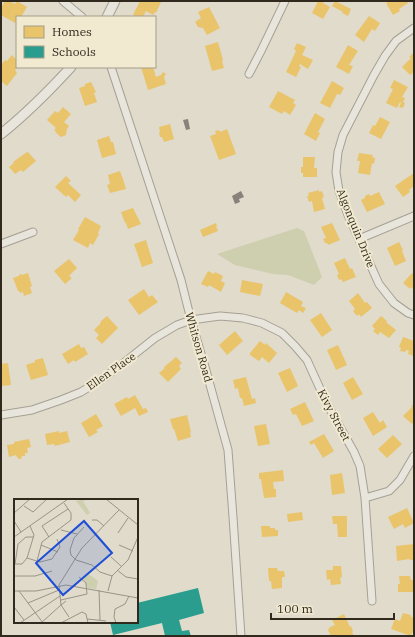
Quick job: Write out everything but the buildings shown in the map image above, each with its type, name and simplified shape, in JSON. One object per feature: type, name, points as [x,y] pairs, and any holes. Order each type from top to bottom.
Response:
[{"type":"street","points":[[64,1],[81,16]]},
{"type":"street","points":[[108,16],[115,1]]},
{"type":"street","points":[[249,74],[285,1]]},
{"type":"street","name":"Algonquin Drive","points":[[414,28],[396,41],[385,56],[343,135],[338,152],[336,172],[339,191],[348,215],[379,284],[394,303],[408,313],[414,315]]},
{"type":"street","points":[[1,134],[52,87],[69,68]]},
{"type":"street","name":"Whitson Road","points":[[111,68],[181,280],[228,450],[241,636]]},
{"type":"street","points":[[359,239],[414,216]]},
{"type":"street","points":[[1,244],[33,232]]},
{"type":"street","name":"Kivy Street","points":[[191,320],[220,316],[243,318],[262,322],[282,333],[307,360],[327,404],[354,452],[360,466],[365,498],[372,602]]},
{"type":"street","name":"Ellen Place","points":[[1,415],[32,410],[81,392],[116,369],[155,338],[191,320]]},
{"type":"street","points":[[365,498],[389,491],[400,480],[414,456]]},
{"type":"green space","points":[[297,228],[304,231],[322,277],[314,285],[288,275],[273,274],[235,265],[217,254]]}]
